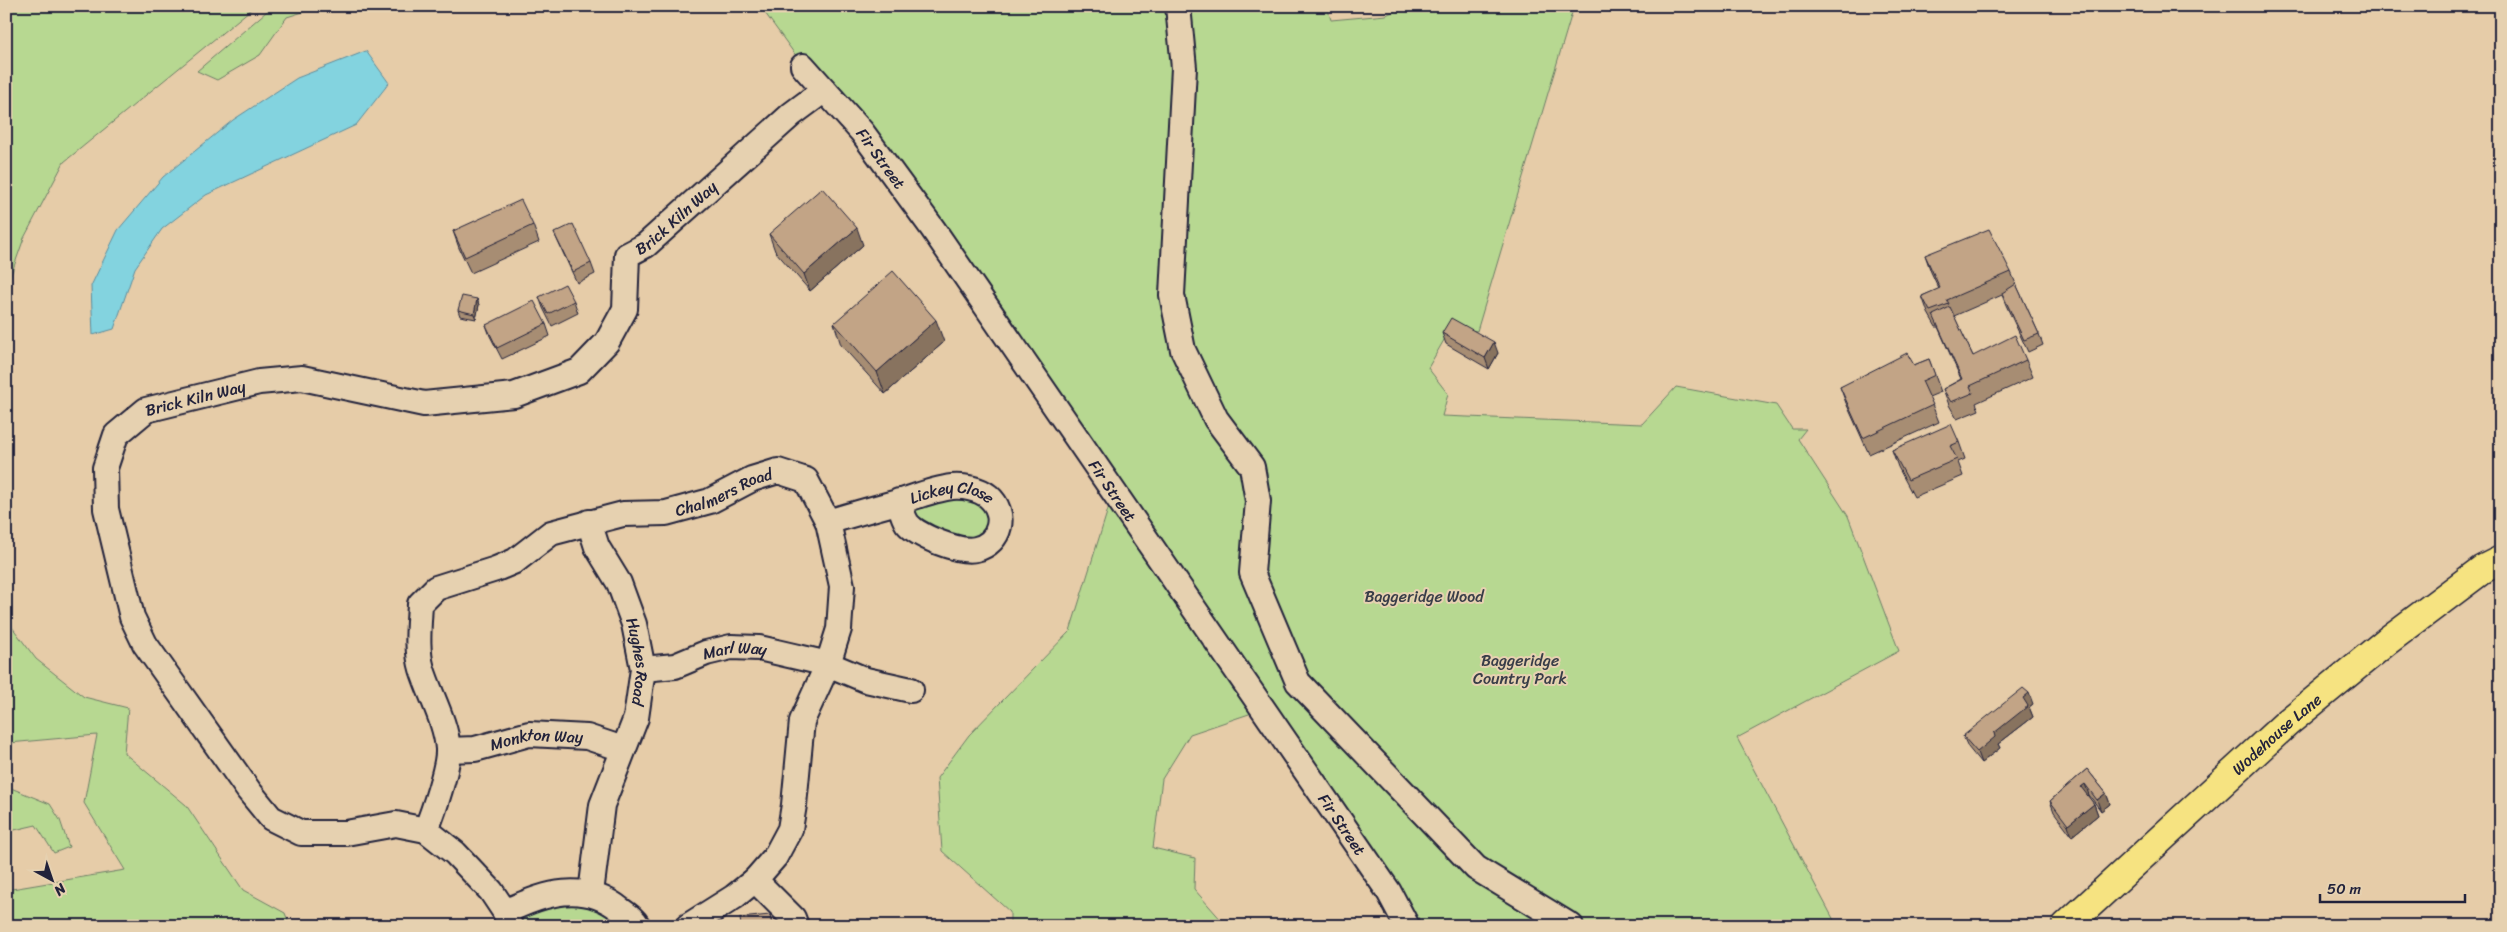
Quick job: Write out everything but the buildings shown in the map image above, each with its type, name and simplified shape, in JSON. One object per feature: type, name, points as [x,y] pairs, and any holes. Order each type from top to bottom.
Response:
[{"type":"main road","name":"Wodehouse Lane","points":[[2066,926],[2287,723],[2387,641],[2484,569],[2501,560]]},
{"type":"street","points":[[1178,6],[1184,68],[1172,295],[1183,350],[1216,419],[1252,467],[1258,501],[1252,573],[1298,682],[1476,868],[1571,926]]},
{"type":"street","name":"Fir Street","points":[[802,66],[862,132],[933,229],[1389,892],[1407,926]]},
{"type":"street","name":"Brick Kiln Way","points":[[508,919],[491,891],[455,853],[426,830],[396,824],[346,833],[301,834],[271,818],[249,791],[145,644],[132,617],[106,509],[105,468],[116,435],[146,410],[259,382],[302,378],[424,404],[514,396],[579,371],[607,342],[625,309],[627,256],[646,245],[792,114],[823,90]]},
{"type":"street","name":"Chalmers Road","points":[[426,830],[434,809],[448,750],[440,716],[422,667],[418,635],[420,604],[436,588],[496,569],[515,560],[551,534],[589,522],[624,514],[666,513],[710,501],[752,479],[778,471],[806,480],[828,522],[842,586],[839,629],[828,664],[802,721],[790,828],[775,857],[755,880],[734,898],[688,926]]},
{"type":"street","name":"Lickey Close","points":[[828,522],[899,501]]},
{"type":"street","name":"Hughes Road","points":[[589,522],[598,547],[619,583],[634,624],[643,669],[636,718],[602,805],[591,893]]},
{"type":"street","name":"Marl Way","points":[[643,669],[675,666],[706,653],[731,647],[759,648],[828,664],[866,680],[911,690]]},
{"type":"street","name":"Monkton Way","points":[[448,750],[475,749],[529,734],[588,737],[623,750]]},
{"type":"street","points":[[755,880],[793,918],[796,926]]},
{"type":"street","points":[[508,919],[533,898],[563,892],[591,893],[613,903],[638,926]]},
{"type":"green space","points":[[6,6],[255,6],[64,162],[24,238],[6,289]]},
{"type":"green space","points":[[273,6],[322,6],[287,17],[260,55],[217,80],[197,71]]},
{"type":"green space","name":"Baggeridge Wood","points":[[760,6],[1327,6],[1331,20],[1386,15],[1405,6],[1574,6],[1477,331],[1452,326],[1428,368],[1448,394],[1442,416],[1642,424],[1676,387],[1776,405],[1792,429],[1806,429],[1798,439],[1848,516],[1899,651],[1737,738],[1837,926],[1417,926],[1396,885]]},
{"type":"green space","points":[[949,496],[976,501],[986,510],[987,522],[985,528],[982,534],[972,542],[920,527],[913,515],[917,507]]},
{"type":"green space","points":[[1109,506],[1251,700],[1252,713],[1190,734],[1162,779],[1153,848],[1195,858],[1194,889],[1223,922],[1219,926],[1010,926],[1010,912],[942,851],[937,778],[969,735],[1070,631]]},
{"type":"green space","points":[[6,619],[36,659],[84,697],[128,708],[124,753],[186,805],[243,890],[285,913],[290,926],[6,926],[6,890],[125,870],[84,803],[97,735],[9,743],[6,763]]},
{"type":"green space","points":[[6,786],[50,804],[60,820],[69,847],[54,853],[36,825],[6,832]]},
{"type":"green space","points":[[566,902],[589,907],[604,913],[624,926],[521,926],[522,917],[534,908]]},
{"type":"water","points":[[366,51],[389,83],[356,125],[206,195],[162,229],[135,268],[114,329],[93,335],[91,286],[118,230],[163,177],[233,120],[297,78]]},
{"type":"park label","name":"Baggeridge Country Park","points":[[1520,669]]}]
